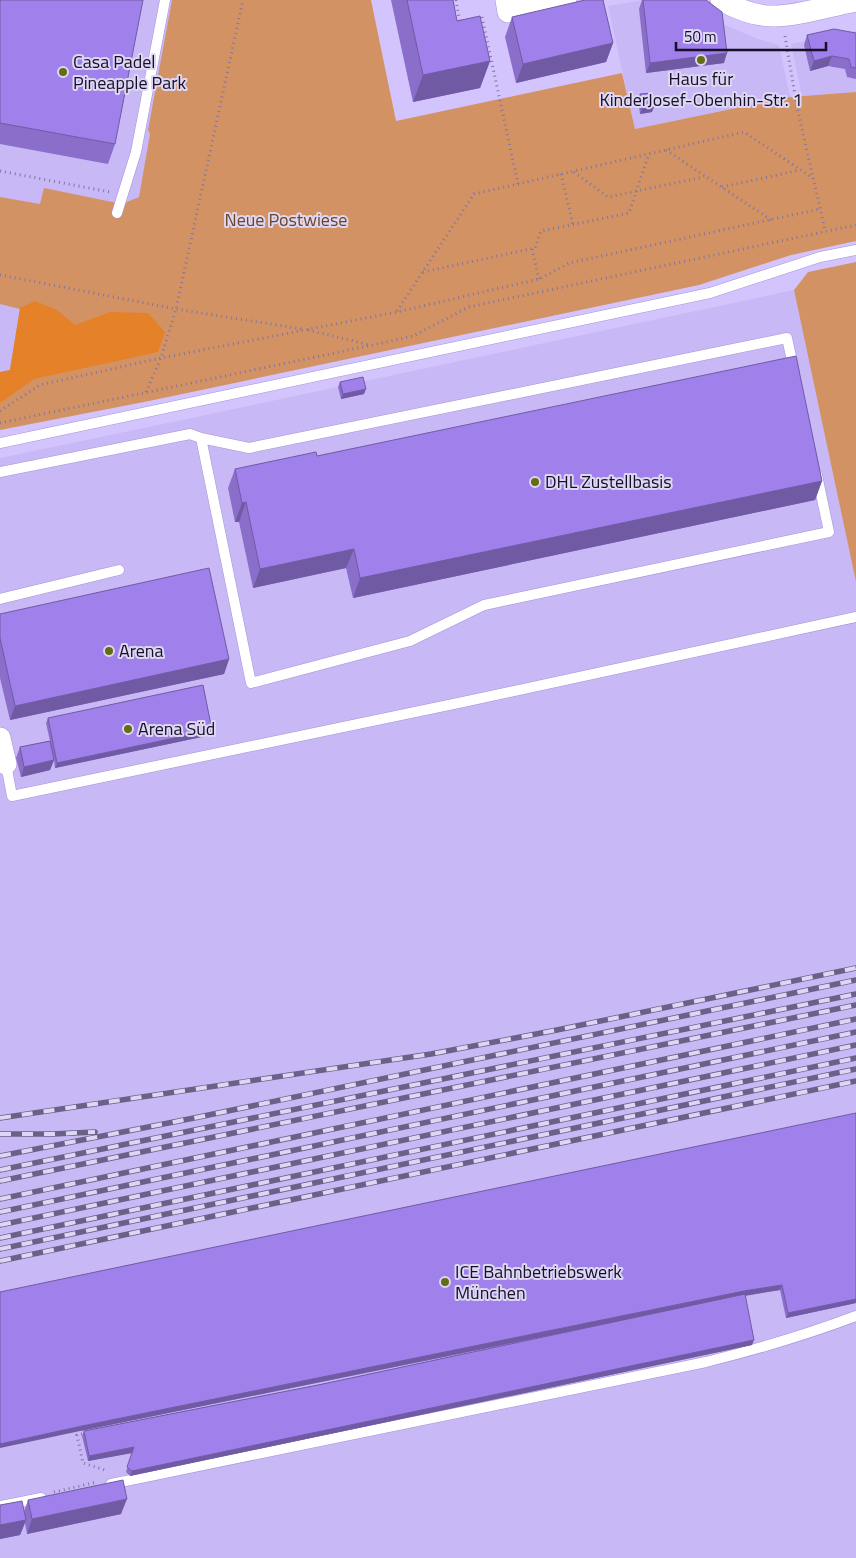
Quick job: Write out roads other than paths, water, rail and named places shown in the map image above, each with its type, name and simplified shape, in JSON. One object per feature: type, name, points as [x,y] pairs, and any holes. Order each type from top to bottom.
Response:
[{"type":"street","points":[[507,6],[566,0]]},
{"type":"street","points":[[721,0],[753,14],[772,16],[785,11],[856,1]]},
{"type":"street","points":[[0,738],[3,766]]},
{"type":"lane","points":[[117,213],[136,152],[165,0]]},
{"type":"lane","points":[[0,443],[710,293],[820,257],[856,250]]},
{"type":"lane","points":[[0,472],[190,434],[249,448],[787,338],[796,377]]},
{"type":"lane","points":[[201,438],[251,683],[410,641],[484,605],[830,532],[815,464]]},
{"type":"lane","points":[[0,599],[119,570]]},
{"type":"lane","points":[[3,766],[12,796],[463,702],[856,617]]},
{"type":"lane","points":[[100,1484],[706,1362],[772,1346],[856,1316]]},
{"type":"lane","points":[[0,1506],[48,1495]]},
{"type":"railway","points":[[0,1118],[431,1054],[856,968]]},
{"type":"railway","points":[[0,1156],[194,1118],[856,980]]},
{"type":"railway","points":[[0,1170],[856,994]]},
{"type":"railway","points":[[0,1181],[856,1005]]},
{"type":"railway","points":[[0,1199],[856,1019]]},
{"type":"railway","points":[[0,1212],[856,1032]]},
{"type":"railway","points":[[0,1225],[856,1045]]},
{"type":"railway","points":[[0,1238],[856,1058]]},
{"type":"railway","points":[[0,1249],[856,1069]]},
{"type":"railway","points":[[0,1261],[856,1081]]},
{"type":"railway","points":[[0,1134],[95,1132]]},
{"type":"place","name":"Haus für KinderJosef-Obenhin-Str. 1","points":[[701,60]]},
{"type":"place","name":"Casa Padel Pineapple Park","points":[[63,72]]},
{"type":"place","name":"DHL Zustellbasis","points":[[535,482]]},
{"type":"place","name":"Arena","points":[[109,651]]},
{"type":"place","name":"Arena Süd","points":[[128,729]]},
{"type":"place","name":"ICE Bahnbetriebswerk München","points":[[445,1282]]},
{"type":"park label","name":"Neue Postwiese","points":[[286,220]]}]
